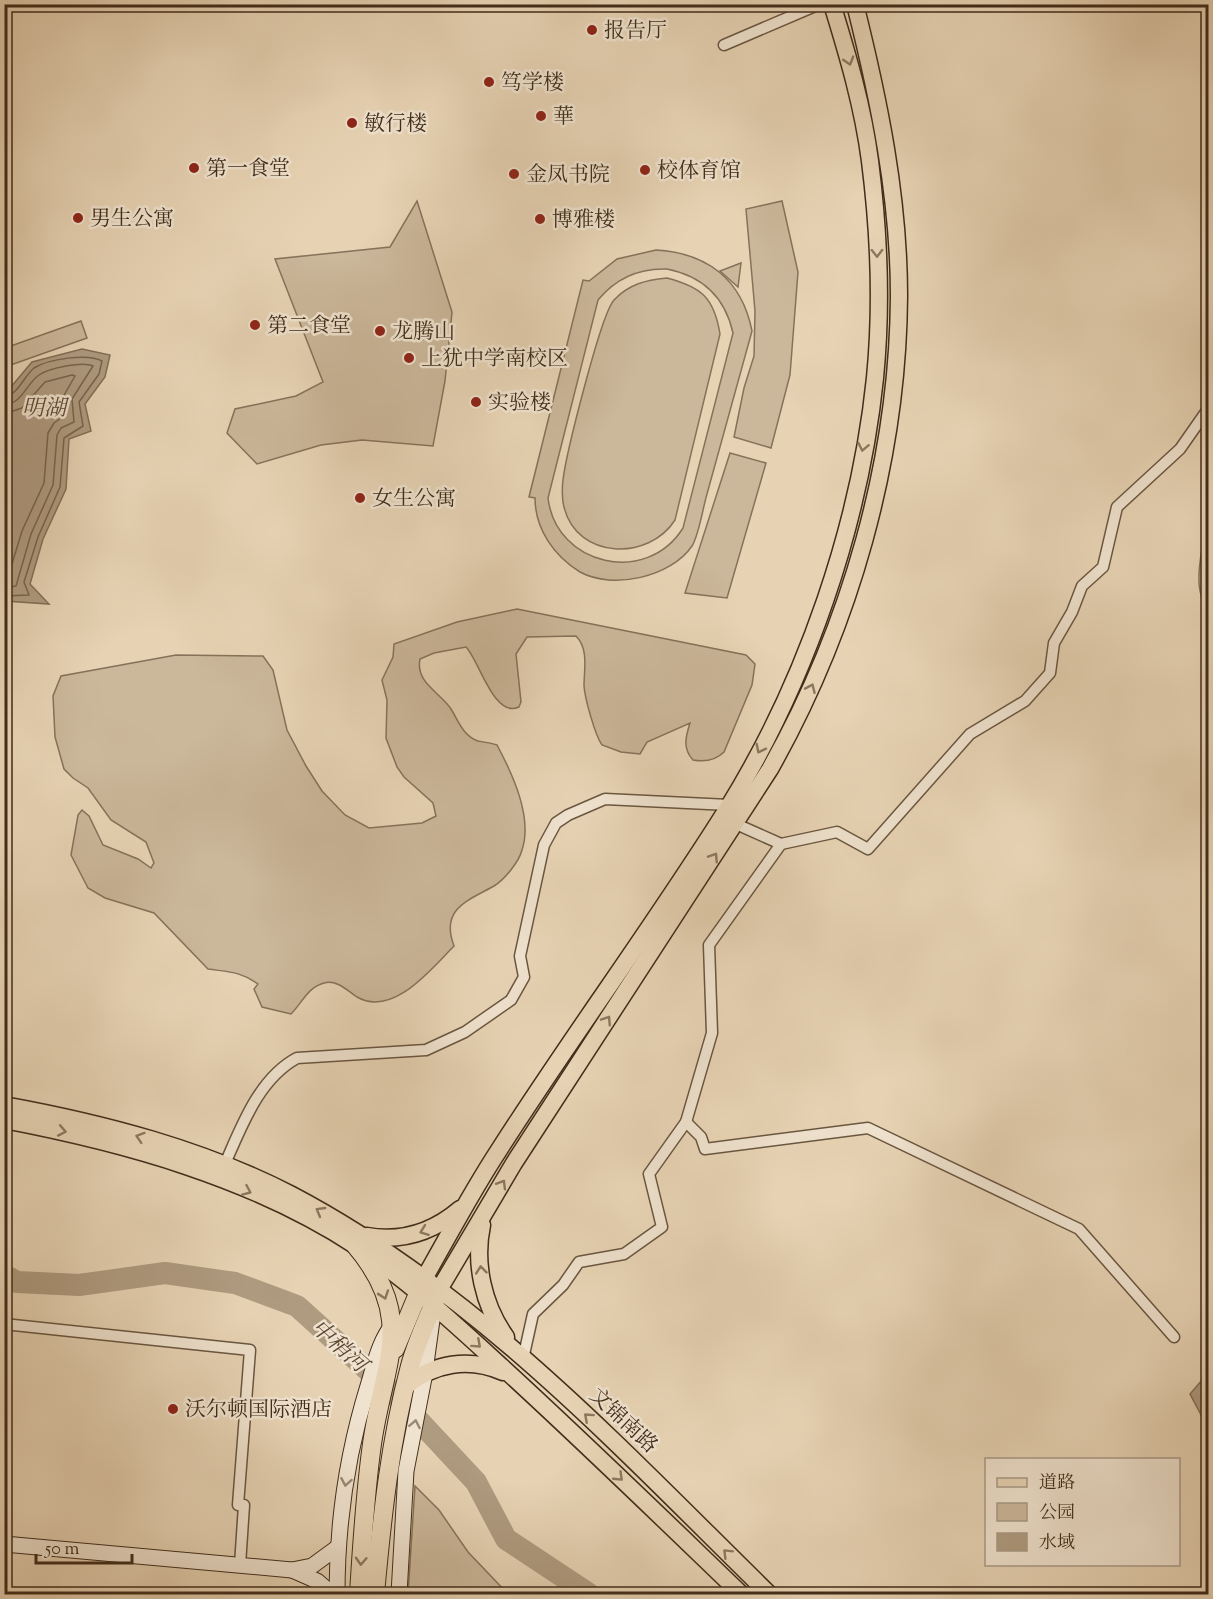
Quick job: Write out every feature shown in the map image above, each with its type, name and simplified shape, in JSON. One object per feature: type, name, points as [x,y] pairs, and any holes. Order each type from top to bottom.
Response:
[{"type":"highway","points":[[359,1240],[388,1305],[387,1332],[391,1359]]},
{"type":"highway","points":[[359,1594],[364,1500],[373,1440],[391,1359],[422,1285]]},
{"type":"highway","points":[[375,1594],[383,1502],[390,1456],[406,1386],[420,1372],[437,1297]]},
{"type":"main road","points":[[422,1285],[497,1152],[729,805],[777,715],[803,657],[828,590],[848,524],[875,377],[878,296],[876,222],[870,158],[855,82],[832,4]]},
{"type":"main road","points":[[437,1297],[514,1163],[736,824],[795,724],[846,603],[865,534],[884,446],[894,378],[899,296],[895,222],[888,156],[873,77],[855,4]]},
{"type":"main road","points":[[4,1105],[94,1122],[224,1166],[291,1195],[359,1240],[437,1297],[524,1387],[741,1594]]},
{"type":"main road","points":[[4,1120],[87,1136],[208,1173],[359,1240],[399,1238],[425,1231],[450,1217],[471,1197]]},
{"type":"main road","points":[[483,1216],[479,1249],[482,1283],[493,1316],[523,1359]]},
{"type":"main road","name":"文锦南路","points":[[437,1297],[523,1359],[633,1459],[769,1594]]},
{"type":"main road","points":[[420,1372],[449,1364],[473,1364],[506,1374],[524,1387]]},
{"type":"street","points":[[724,45],[820,4]]},
{"type":"street","points":[[736,824],[782,844],[837,832],[868,849],[970,734],[1024,701],[1050,673],[1054,643],[1072,612],[1082,586],[1102,567],[1117,507],[1180,449],[1209,409]]},
{"type":"street","points":[[224,1166],[251,1106],[285,1065],[297,1058],[426,1050],[465,1032],[511,1000],[524,977],[520,956],[535,878],[544,845],[556,823],[605,799],[729,805]]},
{"type":"street","points":[[523,1359],[533,1314],[563,1285],[579,1262],[624,1254],[663,1227],[649,1174],[686,1122],[712,1033],[709,945],[782,844]]},
{"type":"street","points":[[686,1122],[701,1137],[705,1149],[868,1128],[1079,1229],[1174,1336]]},
{"type":"street","points":[[338,1594],[338,1547],[344,1492],[356,1425],[387,1332],[422,1285]]},
{"type":"street","points":[[4,1324],[250,1350],[238,1504],[244,1505],[240,1565]]},
{"type":"street","points":[[399,1594],[406,1471],[420,1372]]},
{"type":"street","points":[[4,1544],[291,1570],[312,1566],[338,1547]]},
{"type":"street","points":[[291,1570],[316,1581],[332,1594]]},
{"type":"green space","points":[[417,201],[452,312],[445,381],[433,446],[362,440],[321,445],[257,464],[227,433],[235,409],[296,396],[323,382],[275,259],[390,247]]},
{"type":"green space","points":[[782,201],[798,272],[790,375],[771,448],[734,437],[744,388],[754,356],[755,311],[746,209]]},
{"type":"green space","points":[[656,250],[675,252],[707,264],[720,272],[740,297],[752,331],[699,528],[692,546],[683,557],[656,573],[624,580],[608,580],[580,572],[554,550],[542,531],[535,498],[529,497],[583,280],[589,281],[617,259]],"holes":[[[657,269],[680,272],[701,283],[718,299],[733,333],[683,528],[667,546],[648,557],[627,562],[605,560],[585,553],[567,540],[555,521],[548,498],[598,300],[612,286],[629,276]]]},
{"type":"green space","points":[[741,263],[738,287],[720,271]]},
{"type":"green space","points":[[667,278],[689,285],[710,302],[720,334],[675,520],[649,543],[632,548],[615,549],[598,545],[583,537],[571,524],[563,504],[563,480],[577,415],[608,311],[614,300],[626,290],[638,284]]},
{"type":"green space","points":[[81,321],[87,338],[5,367],[5,348]]},
{"type":"green space","points":[[730,453],[766,463],[727,598],[685,593]]},
{"type":"green space","points":[[1208,526],[1208,605],[1200,591],[1199,568]]},
{"type":"green space","points":[[517,609],[746,655],[755,664],[752,685],[724,752],[714,759],[697,761],[693,760],[686,746],[690,723],[647,742],[640,754],[621,752],[602,745],[593,725],[586,699],[584,653],[576,636],[527,637],[516,654],[521,702],[519,707],[510,708],[502,705],[488,686],[466,647],[434,653],[420,659],[421,675],[447,703],[465,732],[473,739],[497,745],[519,796],[523,810],[525,837],[520,855],[506,875],[494,886],[466,902],[453,915],[451,933],[454,946],[411,988],[384,1001],[371,1002],[357,997],[337,984],[328,982],[314,988],[291,1014],[262,1007],[254,989],[258,984],[240,974],[208,969],[154,913],[105,898],[88,888],[71,855],[78,815],[82,810],[89,816],[103,845],[138,859],[151,868],[154,863],[146,842],[111,820],[88,788],[64,769],[55,737],[53,696],[61,676],[176,655],[263,656],[273,670],[287,730],[322,791],[345,815],[369,828],[422,823],[436,816],[433,803],[404,777],[397,767],[386,738],[387,700],[382,680],[393,657],[394,644],[457,622]]},
{"type":"green space","points":[[415,1486],[439,1510],[468,1552],[508,1594],[408,1594]]},
{"type":"water","name":"明湖","points":[[82,349],[110,355],[105,377],[85,404],[91,431],[69,439],[66,489],[43,539],[30,584],[49,604],[5,601],[5,394],[32,362]]},
{"type":"water","points":[[1208,1373],[1208,1428],[1190,1394]]},
{"type":"waterway","name":"中稍河","points":[[4,1275],[17,1282],[79,1285],[165,1273],[235,1283],[297,1306],[392,1392],[476,1482],[506,1539],[589,1594]]},
{"type":"place","name":"报告厅","points":[[592,30]]},
{"type":"place","name":"笃学楼","points":[[489,82]]},
{"type":"place","name":"華","points":[[541,116]]},
{"type":"place","name":"敏行楼","points":[[352,123]]},
{"type":"place","name":"第一食堂","points":[[194,168]]},
{"type":"place","name":"校体育馆","points":[[645,170]]},
{"type":"place","name":"金凤书院","points":[[514,174]]},
{"type":"place","name":"男生公寓","points":[[78,218]]},
{"type":"place","name":"博雅楼","points":[[540,219]]},
{"type":"place","name":"第二食堂","points":[[255,325]]},
{"type":"place","name":"龙腾山","points":[[380,331]]},
{"type":"place","name":"上犹中学南校区","points":[[409,358]]},
{"type":"place","name":"实验楼","points":[[476,402]]},
{"type":"place","name":"女生公寓","points":[[360,498]]},
{"type":"place","name":"沃尔顿国际酒店","points":[[173,1409]]}]
